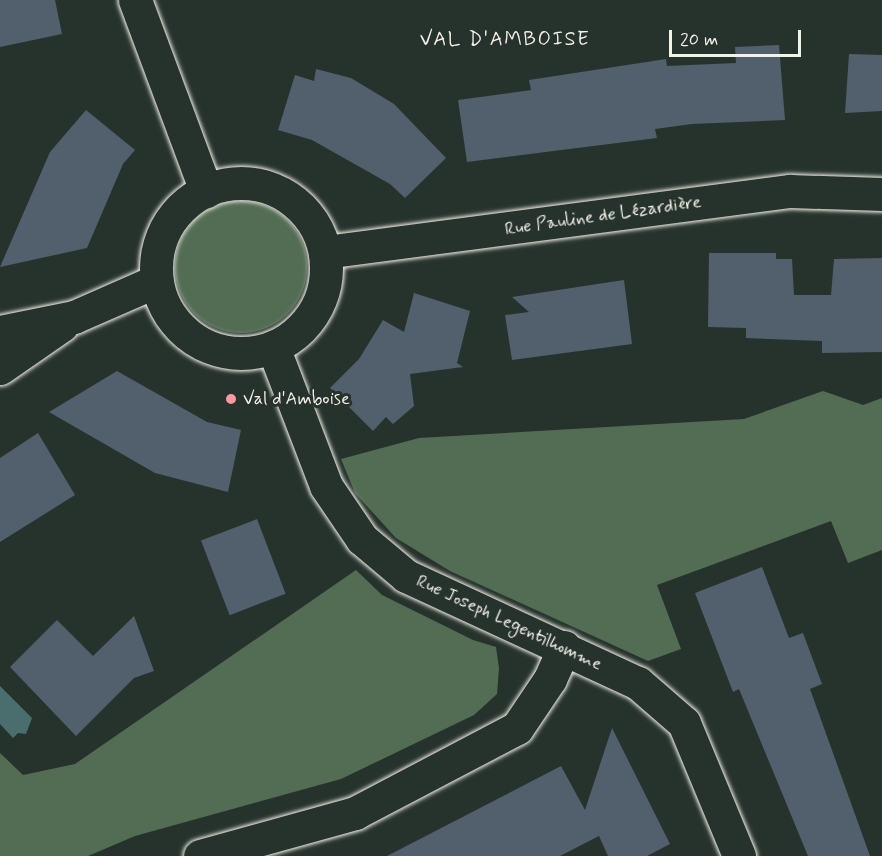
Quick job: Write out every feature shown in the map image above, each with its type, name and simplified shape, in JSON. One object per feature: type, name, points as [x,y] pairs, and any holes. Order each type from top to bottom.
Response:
[{"type":"street","points":[[135,0],[206,191]]},
{"type":"street","points":[[231,184],[256,184],[280,193],[301,208],[316,229],[325,252],[326,282],[316,309],[298,331],[273,347],[240,353],[199,343],[179,326],[164,305],[156,281],[157,254],[166,228],[183,206],[206,191],[231,184]]},
{"type":"street","name":"Rue Pauline de Lézardière","points":[[325,252],[790,191],[882,194]]},
{"type":"street","points":[[0,368],[74,317],[156,281]]},
{"type":"street","points":[[0,332],[74,317]]},
{"type":"street","name":"Rue Joseph Legentilhomme","points":[[273,347],[326,486],[362,538],[406,576],[638,683],[684,723],[739,856]]},
{"type":"street","points":[[200,856],[355,813],[517,728],[550,679],[564,647]]},
{"type":"green space","points":[[241,201],[266,206],[287,221],[302,242],[307,267],[302,292],[287,313],[266,328],[241,333],[216,328],[195,313],[180,292],[175,267],[180,242],[195,221],[216,206]]},
{"type":"green space","points":[[823,391],[863,405],[882,398],[882,550],[848,563],[831,521],[657,585],[681,649],[648,661],[450,571],[396,538],[355,493],[341,459],[419,438],[744,419]]},
{"type":"green space","points":[[356,570],[382,595],[473,640],[496,647],[499,668],[497,694],[474,715],[341,779],[135,836],[88,856],[0,856],[0,753],[23,775],[75,764]]},
{"type":"water","points":[[0,686],[32,718],[26,734],[18,733],[13,738],[0,724]]},
{"type":"building","points":[[0,0],[55,0],[62,34],[0,47]]},
{"type":"building","points":[[779,45],[785,120],[692,124],[655,129],[657,138],[467,162],[458,100],[531,90],[529,80],[666,59],[667,66],[736,63],[735,47]]},
{"type":"building","points":[[849,54],[882,55],[882,111],[845,113]]},
{"type":"building","points":[[316,69],[351,78],[394,104],[446,158],[405,198],[390,184],[312,140],[278,130],[295,75],[314,81]]},
{"type":"building","points":[[86,110],[135,150],[123,164],[87,248],[0,267],[50,152]]},
{"type":"building","points":[[709,253],[776,253],[776,259],[792,259],[794,295],[831,295],[834,259],[882,258],[882,352],[822,353],[822,341],[746,338],[746,328],[708,327]]},
{"type":"building","points":[[624,280],[632,344],[512,360],[505,315],[529,312],[512,297]]},
{"type":"building","points":[[414,293],[470,311],[457,363],[463,367],[410,374],[414,406],[393,424],[386,417],[373,431],[330,388],[359,359],[383,320],[404,332]]},
{"type":"building","points":[[117,371],[207,422],[241,430],[228,492],[155,473],[49,412]]},
{"type":"building","points":[[38,433],[75,495],[0,542],[0,458]]},
{"type":"building","points":[[257,519],[286,594],[230,615],[201,541]]},
{"type":"building","points":[[762,567],[789,638],[803,633],[822,684],[810,689],[870,856],[808,856],[739,689],[733,692],[695,593]]},
{"type":"building","points":[[134,616],[154,671],[134,678],[76,736],[10,667],[57,620],[93,656]]},
{"type":"building","points":[[612,728],[670,844],[647,856],[608,856],[599,836],[560,856],[387,856],[561,766],[585,810]]},
{"type":"place","name":"Val d'Amboise","points":[[231,399]]},
{"type":"district","name":"VAL D'AMBOISE","points":[[505,39]]}]
